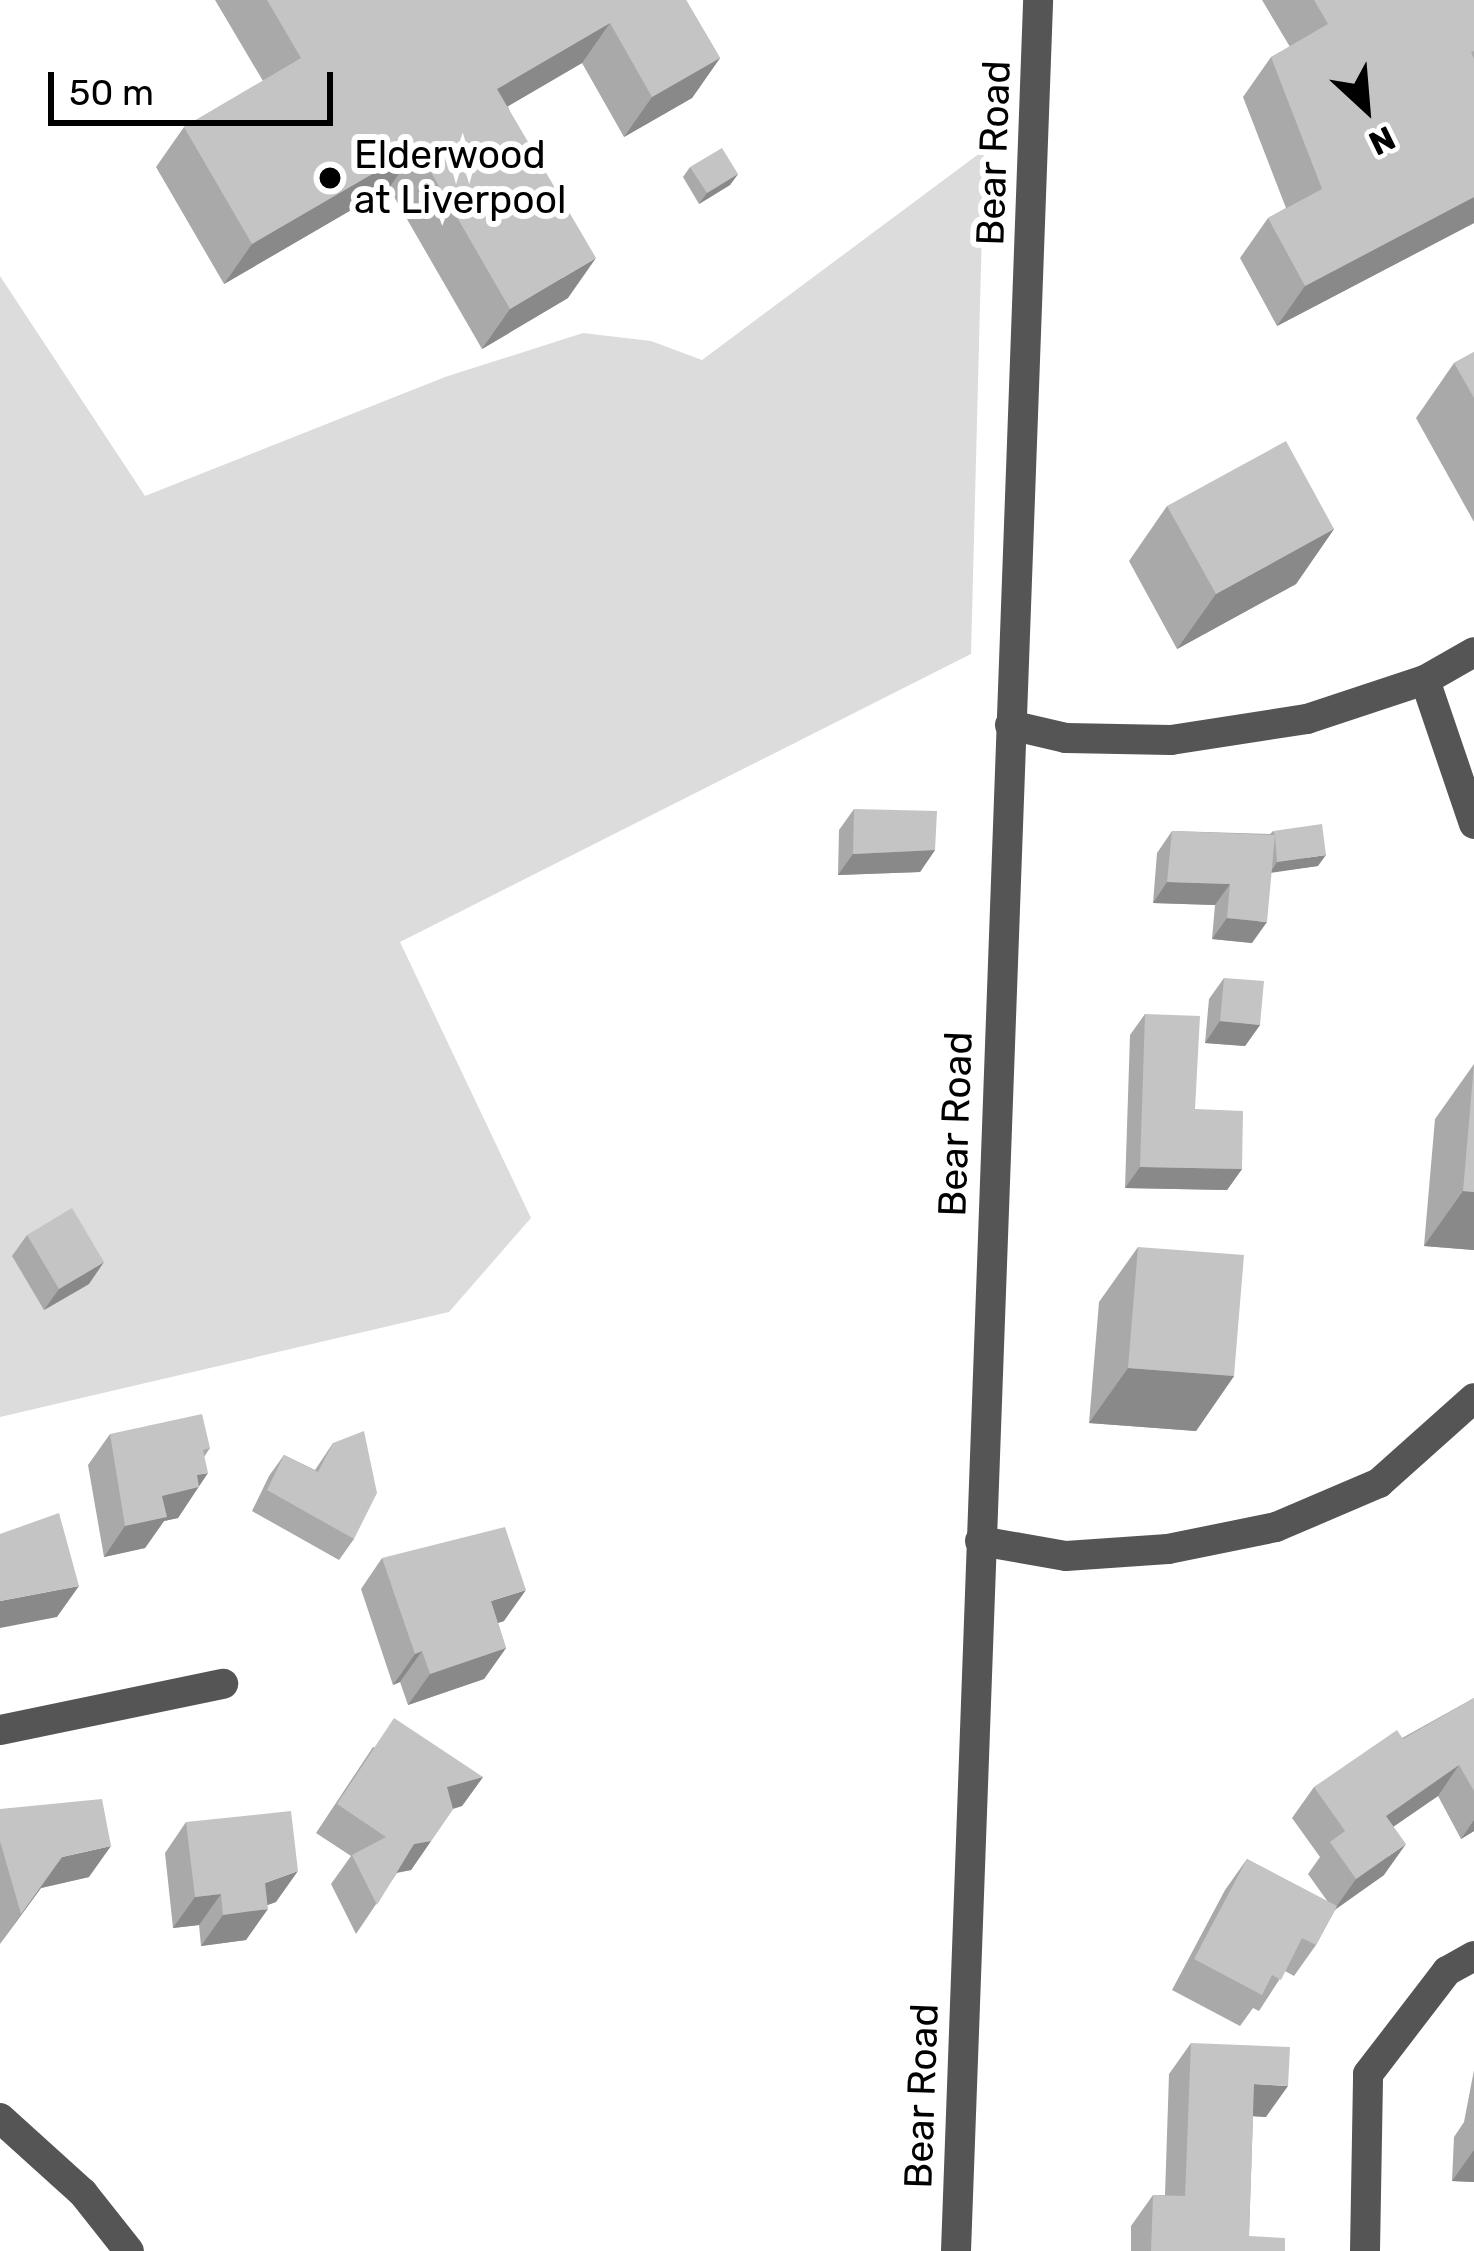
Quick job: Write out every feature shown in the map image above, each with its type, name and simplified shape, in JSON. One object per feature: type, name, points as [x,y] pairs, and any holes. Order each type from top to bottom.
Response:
[{"type":"street","name":"Bear Road","points":[[956,2251],[1038,0]]},
{"type":"street","points":[[1010,725],[1066,738],[1171,740],[1306,719],[1425,680],[1474,652]]},
{"type":"street","points":[[1425,680],[1474,824]]},
{"type":"street","points":[[980,1541],[1066,1556],[1168,1549],[1276,1527],[1379,1483],[1474,1398]]},
{"type":"street","points":[[0,1730],[223,1684]]},
{"type":"street","points":[[1365,2251],[1368,2074],[1447,1971],[1474,1956]]},
{"type":"street","points":[[0,2118],[83,2193],[129,2251]]},
{"type":"shaded area","points":[[984,150],[971,654],[400,942],[531,1218],[449,1312],[0,1417],[0,276],[145,496],[445,377],[583,333],[651,341],[702,360]]},
{"type":"building","name":"Elderwood at Liverpool","points":[[267,0],[686,0],[720,58],[652,97],[610,23],[497,89],[596,258],[510,309],[417,148],[252,244],[184,127],[301,58]]},
{"type":"building","points":[[1314,0],[1474,0],[1474,197],[1305,286],[1268,218],[1322,189],[1271,57],[1328,24]]},
{"type":"building","points":[[722,148],[738,174],[707,193],[690,167]]},
{"type":"building","points":[[1474,352],[1474,398],[1454,363]]},
{"type":"building","points":[[1286,441],[1334,529],[1216,594],[1167,506]]},
{"type":"building","points":[[854,809],[937,811],[935,850],[853,854]]},
{"type":"building","points":[[1322,824],[1326,855],[1277,862],[1273,831]]},
{"type":"building","points":[[1172,831],[1275,835],[1267,922],[1227,918],[1230,884],[1167,882]]},
{"type":"building","points":[[1224,978],[1264,981],[1260,1025],[1220,1021]]},
{"type":"building","points":[[1145,1014],[1200,1016],[1195,1109],[1243,1111],[1242,1169],[1140,1167]]},
{"type":"building","points":[[1474,1064],[1474,1192],[1463,1191]]},
{"type":"building","points":[[72,1208],[104,1262],[59,1289],[27,1235]]},
{"type":"building","points":[[1138,1247],[1244,1255],[1234,1376],[1128,1368]]},
{"type":"building","points":[[202,1414],[210,1448],[203,1450],[208,1473],[197,1475],[199,1487],[162,1496],[167,1517],[125,1526],[110,1434]]},
{"type":"building","points":[[364,1431],[377,1493],[354,1539],[267,1490],[284,1455],[318,1472],[333,1443]]},
{"type":"building","points":[[59,1513],[79,1586],[0,1601],[0,1534]]},
{"type":"building","points":[[505,1527],[526,1590],[491,1601],[506,1648],[430,1674],[422,1651],[415,1654],[382,1558]]},
{"type":"building","points":[[1474,1698],[1474,1791],[1459,1765],[1386,1816],[1406,1844],[1356,1879],[1330,1842],[1345,1831],[1314,1787],[1397,1730],[1403,1739]]},
{"type":"building","points":[[394,1718],[483,1777],[447,1787],[453,1809],[431,1841],[414,1844],[377,1905],[352,1855],[386,1837],[337,1804]]},
{"type":"building","points":[[102,1799],[111,1846],[62,1857],[21,1914],[0,1841],[0,1809]]},
{"type":"building","points":[[291,1811],[298,1871],[265,1883],[268,1909],[223,1915],[221,1894],[195,1897],[186,1822]]},
{"type":"building","points":[[1247,1859],[1337,1906],[1316,1945],[1302,1938],[1281,1980],[1272,1975],[1262,1995],[1194,1959]]},
{"type":"building","points":[[1191,2043],[1290,2047],[1288,2086],[1254,2084],[1249,2236],[1285,2238],[1285,2251],[1151,2251],[1153,2195],[1185,2196]]},
{"type":"place","name":"Elderwood at Liverpool","points":[[330,178]]}]
